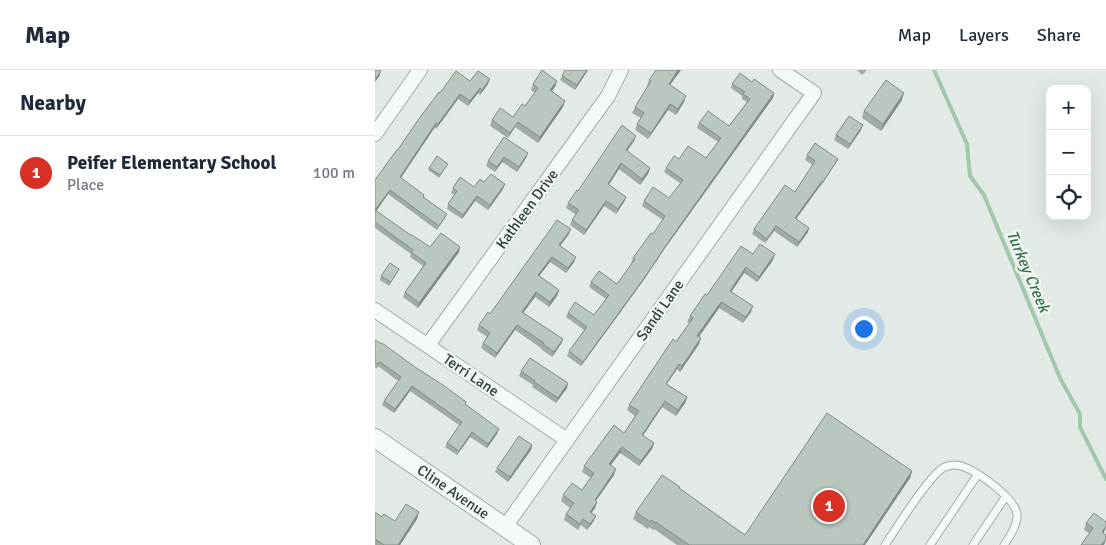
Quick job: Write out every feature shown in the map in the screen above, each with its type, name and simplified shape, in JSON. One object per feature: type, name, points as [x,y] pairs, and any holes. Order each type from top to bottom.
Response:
[{"type":"street","points":[[375,134],[420,70]]},
{"type":"street","name":"Kathleen Drive","points":[[428,345],[608,96],[621,70]]},
{"type":"street","name":"Sandi Lane","points":[[505,527],[814,93],[781,70]]},
{"type":"street","name":"Terri Lane","points":[[375,310],[567,440]]},
{"type":"street","name":"Cline Avenue","points":[[375,438],[531,545]]},
{"type":"lane","points":[[885,545],[931,478],[943,467],[953,464],[963,466],[977,474],[1012,502],[1017,514],[1015,525],[1004,545]]},
{"type":"lane","points":[[930,545],[977,474]]},
{"type":"lane","points":[[973,545],[1006,496]]},
{"type":"building","points":[[375,70],[381,71],[375,80]]},
{"type":"building","points":[[542,70],[557,81],[550,90],[565,101],[540,137],[518,122],[510,133],[492,120],[500,108],[513,117],[522,104],[525,106],[538,88],[533,84]]},
{"type":"building","points":[[565,70],[587,70],[577,85],[562,76]]},
{"type":"building","points":[[656,70],[678,70],[669,84],[686,96],[678,109],[670,104],[651,133],[637,124],[644,113],[635,107]]},
{"type":"building","points":[[456,71],[470,81],[478,71],[490,79],[470,101],[460,94],[438,124],[436,123],[400,177],[447,214],[439,226],[390,190],[375,210],[375,180]]},
{"type":"building","points":[[740,73],[752,82],[754,79],[774,93],[583,362],[569,351],[587,327],[568,313],[575,302],[594,315],[609,295],[591,282],[599,271],[617,284],[651,233],[653,234],[665,216],[644,201],[653,187],[669,198],[683,180],[666,168],[674,156],[679,159],[688,146],[706,158],[721,138],[699,123],[708,111],[729,126],[750,99],[743,94],[745,92],[732,84]]},
{"type":"building","points":[[886,80],[904,93],[883,124],[864,111]]},
{"type":"building","points":[[849,116],[863,125],[850,144],[836,135]]},
{"type":"building","points":[[622,125],[636,136],[626,150],[650,168],[642,179],[621,163],[608,184],[626,197],[618,209],[606,201],[586,230],[572,220],[579,210],[568,203]]},
{"type":"building","points":[[504,137],[528,153],[519,167],[504,157],[497,167],[488,161]]},
{"type":"building","points":[[815,143],[838,159],[795,218],[809,228],[799,242],[776,226],[767,239],[754,229],[785,185],[795,192],[815,161],[807,155]]},
{"type":"building","points":[[437,156],[448,164],[440,175],[429,168]]},
{"type":"building","points":[[491,174],[505,184],[490,205],[477,196],[463,215],[448,204],[457,191],[453,188],[460,177],[474,187],[480,179],[484,182]]},
{"type":"building","points":[[375,210],[430,247],[441,233],[460,247],[419,303],[405,292],[426,263],[411,252],[413,250],[375,222]]},
{"type":"building","points":[[557,220],[571,229],[559,245],[576,257],[568,268],[552,257],[538,275],[559,290],[550,302],[536,292],[522,312],[563,339],[554,352],[517,325],[497,353],[483,343],[490,333],[479,325],[488,312],[490,314]]},
{"type":"building","points":[[760,244],[775,254],[759,277],[746,267],[730,291],[753,306],[746,317],[721,302],[697,336],[701,338],[682,366],[679,364],[666,384],[687,397],[678,410],[665,401],[642,435],[654,443],[641,461],[622,447],[609,464],[616,469],[595,500],[597,502],[590,512],[596,516],[590,524],[583,519],[580,524],[566,514],[574,503],[563,495],[572,483],[582,490],[594,473],[584,466],[614,425],[624,433],[639,411],[629,405],[673,339],[676,342],[693,318],[690,316],[741,246],[753,254]]},
{"type":"building","points":[[390,263],[399,269],[391,282],[381,276]]},
{"type":"building","points":[[375,340],[443,385],[499,429],[488,444],[472,432],[459,451],[447,443],[462,422],[412,386],[395,409],[384,401],[401,377],[380,362],[378,364],[375,362]]},
{"type":"building","points":[[530,358],[568,383],[558,398],[521,371]]},
{"type":"building","points":[[827,413],[912,471],[863,545],[689,545],[656,522],[651,520],[650,522],[636,512],[662,475],[745,535]]},
{"type":"building","points":[[519,436],[532,445],[510,477],[497,468]]},
{"type":"building","points":[[406,504],[419,512],[398,545],[384,545],[375,539],[375,512],[382,517],[384,514],[395,521]]},
{"type":"building","points":[[1094,513],[1106,522],[1102,532],[1106,535],[1106,539],[1101,545],[1081,545],[1093,528],[1086,523]]},
{"type":"waterway","name":"Turkey Creek","points":[[934,70],[967,144],[970,176],[984,195],[1060,378],[1080,414],[1080,427],[1106,479]]},
{"type":"place","name":"Peifer Elementary School","points":[[829,506]]}]
